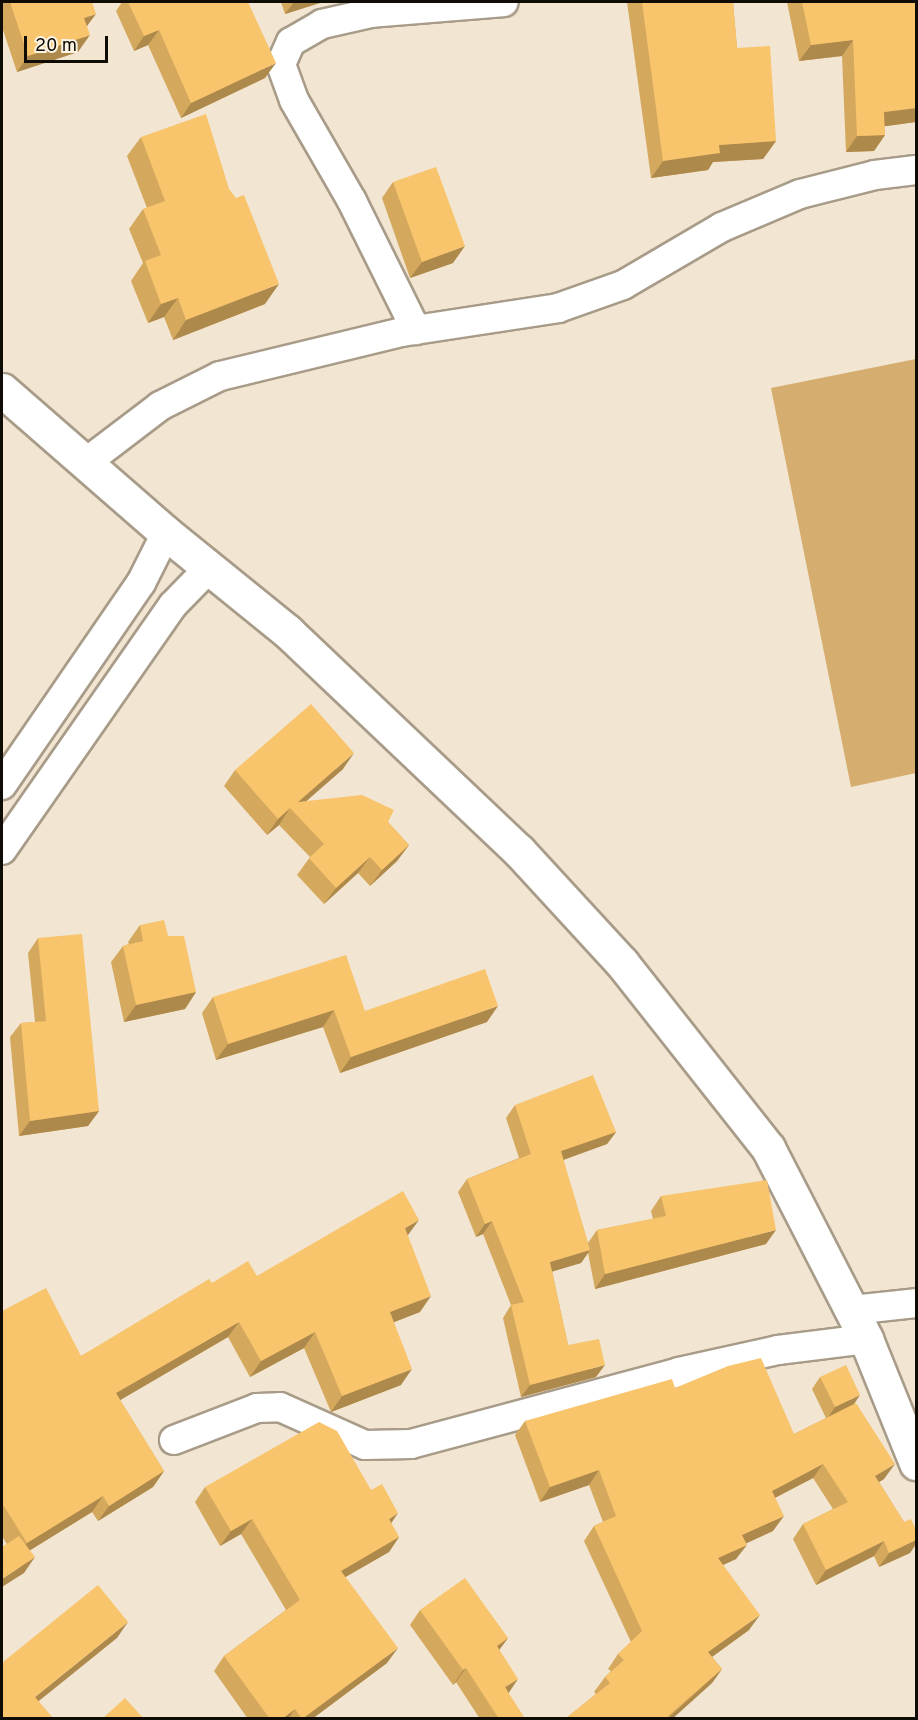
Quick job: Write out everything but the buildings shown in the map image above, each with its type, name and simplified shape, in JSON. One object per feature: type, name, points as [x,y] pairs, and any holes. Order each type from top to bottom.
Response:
[{"type":"main road","points":[[2,390],[84,464],[287,631],[511,843],[622,963],[768,1148],[866,1339],[916,1463]]},
{"type":"street","points":[[416,330],[352,201],[294,100],[281,64],[291,42],[322,24],[371,13],[504,2]]},
{"type":"street","points":[[84,464],[160,406],[220,376],[416,330],[558,308],[624,285],[722,227],[800,194],[875,175],[916,170]]},
{"type":"street","points":[[2,785],[141,583],[166,533]]},
{"type":"street","points":[[2,850],[173,605],[209,568]]},
{"type":"street","points":[[852,1310],[916,1303]]},
{"type":"street","points":[[174,1440],[257,1408],[280,1407],[365,1445],[411,1444],[678,1372],[778,1350],[866,1339]]},
{"type":"shaded area","points":[[916,359],[916,773],[851,787],[771,388]]}]
